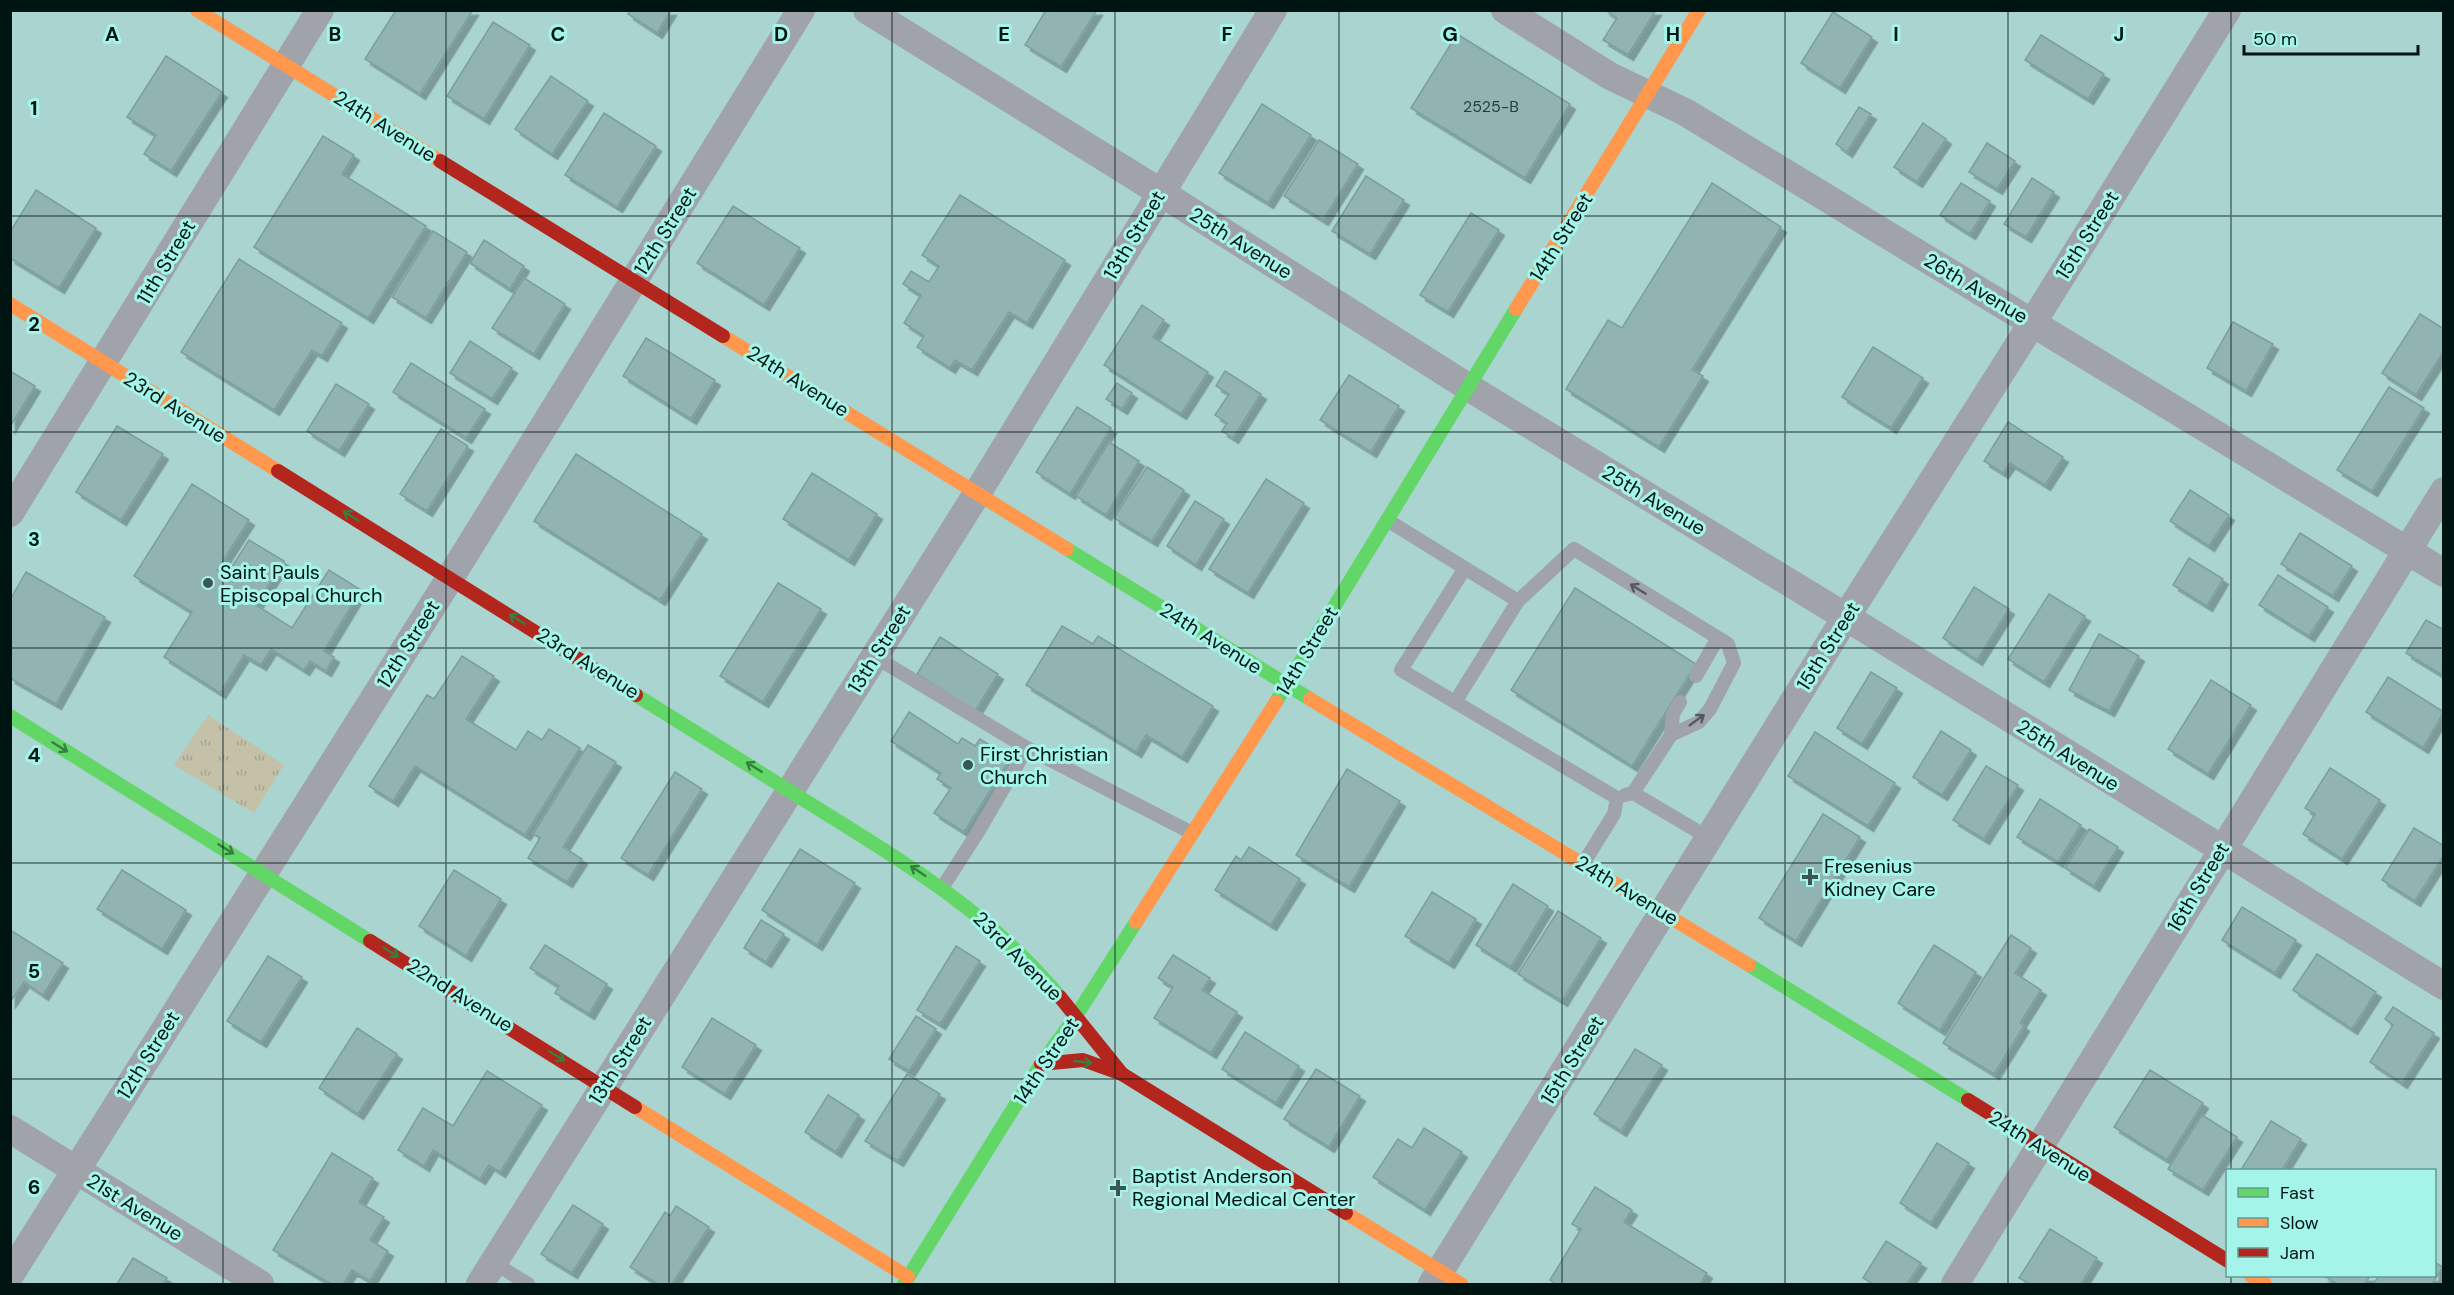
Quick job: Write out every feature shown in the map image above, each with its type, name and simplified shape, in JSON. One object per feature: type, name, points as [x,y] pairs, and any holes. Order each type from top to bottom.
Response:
[{"type":"main road","name":"24th Avenue","points":[[197,10],[1287,685],[1663,912],[2226,1260]]},
{"type":"main road","name":"14th Street","points":[[906,1281],[1041,1064],[1076,1016],[1287,685],[1699,10]]},
{"type":"main road","name":"23rd Avenue","points":[[10,304],[791,790],[942,888],[1000,933],[1040,973],[1122,1074]]},
{"type":"main road","name":"22nd Avenue","points":[[10,716],[604,1085],[906,1281]]},
{"type":"main road","name":"23rd Avenue","points":[[1041,1064],[1083,1060],[1122,1074],[1444,1280]]},
{"type":"street","name":"11th Street","points":[[10,513],[320,10]]},
{"type":"street","name":"12th Street","points":[[10,1275],[450,578],[801,10]]},
{"type":"street","name":"25th Avenue","points":[[867,10],[1468,387],[2444,986]]},
{"type":"street","name":"13th Street","points":[[487,1274],[978,492],[1273,10]]},
{"type":"street","name":"26th Avenue","points":[[1504,10],[1610,76],[1685,112],[2444,573]]},
{"type":"street","name":"15th Street","points":[[1444,1280],[1663,912],[2227,10]]},
{"type":"street","name":"16th Street","points":[[1955,1284],[2444,491]]},
{"type":"street","name":"21st Avenue","points":[[10,1129],[260,1284]]},
{"type":"lane","points":[[1387,520],[1518,601]]},
{"type":"lane","points":[[1455,702],[1518,601],[1574,549],[1728,644],[1734,663],[1710,709],[1700,722],[1671,735]]},
{"type":"lane","points":[[1465,568],[1401,670],[1617,798],[1633,793],[1671,735],[1673,714],[1680,702]]},
{"type":"lane","points":[[1696,676],[1718,638]]},
{"type":"lane","points":[[875,657],[1027,748],[1192,833]]},
{"type":"lane","points":[[942,888],[1027,748]]},
{"type":"lane","points":[[1633,793],[1709,838]]},
{"type":"lane","points":[[1583,864],[1614,814],[1617,798]]},
{"type":"lane","points":[[487,1274],[528,1284]]},
{"type":"lane","points":[[906,1281],[922,1284]]},
{"type":"green space","points":[[208,715],[284,765],[254,813],[174,765]]},
{"type":"building","points":[[396,10],[473,10],[420,94],[365,59]]},
{"type":"building","points":[[630,10],[671,10],[657,33],[628,14]]},
{"type":"building","points":[[1046,10],[1097,10],[1061,67],[1025,45]]},
{"type":"building","points":[[1605,10],[1656,10],[1628,55],[1603,40],[1617,18]]},
{"type":"building","points":[[1833,12],[1872,37],[1840,88],[1801,63]]},
{"type":"building","points":[[493,22],[530,45],[484,119],[447,96]]},
{"type":"building","points":[[1457,34],[1570,104],[1525,178],[1411,108]]},
{"type":"building","points":[[2041,35],[2104,74],[2088,99],[2025,60]]},
{"type":"building","points":[[166,56],[222,92],[171,171],[144,154],[156,135],[127,117]]},
{"type":"building","points":[[551,76],[588,101],[552,154],[515,129]]},
{"type":"building","points":[[1262,104],[1311,135],[1268,203],[1219,173]]},
{"type":"building","points":[[1859,107],[1871,114],[1847,152],[1836,144]]},
{"type":"building","points":[[604,113],[656,146],[617,207],[565,175]]},
{"type":"building","points":[[1923,123],[1946,139],[1917,182],[1894,167]]},
{"type":"building","points":[[323,136],[354,155],[342,174],[426,226],[368,318],[254,247]]},
{"type":"building","points":[[1319,140],[1358,164],[1323,220],[1284,196]]},
{"type":"building","points":[[1987,143],[2015,161],[1997,189],[1969,172]]},
{"type":"building","points":[[1366,176],[1404,200],[1370,254],[1332,231]]},
{"type":"building","points":[[2032,178],[2054,192],[2026,237],[2004,224]]},
{"type":"building","points":[[1712,183],[1781,227],[1692,370],[1703,376],[1659,447],[1566,389],[1608,320],[1622,328]]},
{"type":"building","points":[[1961,183],[1990,201],[1970,234],[1940,215]]},
{"type":"building","points":[[36,190],[96,228],[59,288],[10,258],[10,232]]},
{"type":"building","points":[[960,195],[1065,260],[1027,323],[1009,312],[972,370],[955,360],[950,368],[917,347],[924,336],[904,323],[921,295],[903,284],[911,271],[929,282],[939,266],[922,255]]},
{"type":"building","points":[[733,206],[800,248],[764,305],[697,263]]},
{"type":"building","points":[[1471,213],[1499,230],[1448,312],[1420,295]]},
{"type":"building","points":[[433,231],[467,252],[426,318],[392,297]]},
{"type":"building","points":[[484,240],[524,266],[510,289],[470,263]]},
{"type":"building","points":[[239,259],[342,323],[322,356],[312,350],[274,410],[181,352]]},
{"type":"building","points":[[524,278],[565,304],[534,354],[492,328]]},
{"type":"building","points":[[1142,305],[1164,320],[1153,337],[1208,372],[1181,414],[1104,365]]},
{"type":"building","points":[[2420,314],[2444,329],[2444,351],[2416,395],[2382,373]]},
{"type":"building","points":[[2233,322],[2273,344],[2246,391],[2207,368]]},
{"type":"building","points":[[646,338],[715,380],[691,419],[623,376]]},
{"type":"building","points":[[470,341],[512,368],[492,399],[450,373]]},
{"type":"building","points":[[1873,347],[1923,378],[1891,428],[1842,397]]},
{"type":"building","points":[[411,363],[485,409],[466,438],[393,392]]},
{"type":"building","points":[[10,371],[35,386],[10,427]]},
{"type":"building","points":[[1225,371],[1261,394],[1233,438],[1222,431],[1227,423],[1215,415],[1229,394],[1216,386]]},
{"type":"building","points":[[1349,375],[1399,406],[1371,452],[1320,420]]},
{"type":"building","points":[[1117,383],[1132,393],[1122,409],[1106,399]]},
{"type":"building","points":[[336,384],[369,404],[339,451],[307,431]]},
{"type":"building","points":[[2389,387],[2424,408],[2372,491],[2337,470]]},
{"type":"building","points":[[1077,407],[1111,428],[1070,494],[1036,472]]},
{"type":"building","points":[[2008,422],[2063,457],[2045,485],[2010,463],[2003,473],[1984,461]]},
{"type":"building","points":[[117,426],[163,454],[121,520],[76,492]]},
{"type":"building","points":[[441,429],[468,446],[427,511],[400,494]]},
{"type":"building","points":[[1109,442],[1139,461],[1106,515],[1076,496]]},
{"type":"building","points":[[576,454],[702,534],[660,600],[534,521]]},
{"type":"building","points":[[1147,467],[1184,490],[1152,541],[1114,518]]},
{"type":"building","points":[[812,473],[877,514],[849,560],[783,519]]},
{"type":"building","points":[[1266,479],[1304,503],[1248,593],[1209,569]]},
{"type":"building","name":"Saint Pauls Episcopal Church","points":[[192,484],[249,520],[217,570],[226,576],[249,540],[284,561],[256,605],[292,628],[329,570],[361,590],[324,651],[334,657],[326,671],[310,661],[304,670],[271,649],[261,665],[244,655],[220,693],[164,657],[192,612],[134,576]]},
{"type":"building","points":[[2190,490],[2229,515],[2209,546],[2170,521]]},
{"type":"building","points":[[1195,501],[1224,519],[1196,565],[1167,546]]},
{"type":"building","points":[[2300,533],[2352,566],[2333,596],[2281,564]]},
{"type":"building","points":[[2189,558],[2223,579],[2207,606],[2173,585]]},
{"type":"building","points":[[26,572],[105,617],[56,704],[10,678],[10,600]]},
{"type":"building","points":[[2278,575],[2328,607],[2309,636],[2259,605]]},
{"type":"building","points":[[778,583],[821,609],[763,702],[720,676]]},
{"type":"building","points":[[1974,587],[2009,609],[1977,660],[1943,638]]},
{"type":"building","points":[[1575,588],[1696,664],[1632,766],[1511,690]]},
{"type":"building","points":[[2049,594],[2085,616],[2044,682],[2008,659]]},
{"type":"building","points":[[2426,620],[2444,630],[2442,675],[2406,653]]},
{"type":"building","points":[[1062,626],[1093,644],[1098,636],[1213,706],[1182,757],[1146,735],[1136,752],[1026,685]]},
{"type":"building","points":[[2099,634],[2139,656],[2109,711],[2069,690]]},
{"type":"building","points":[[940,637],[998,674],[975,711],[917,674]]},
{"type":"building","points":[[462,656],[494,676],[466,719],[516,750],[528,731],[542,740],[549,729],[580,748],[525,835],[415,766],[393,801],[369,786],[427,695],[434,699]]},
{"type":"building","points":[[1871,672],[1897,688],[1862,744],[1837,728]]},
{"type":"building","points":[[2388,677],[2444,712],[2423,748],[2366,712]]},
{"type":"building","points":[[2211,680],[2251,705],[2208,774],[2168,749]]},
{"type":"building","name":"First Christian Church","points":[[909,712],[958,744],[962,738],[975,746],[980,739],[1011,758],[964,832],[934,813],[951,788],[937,779],[941,773],[891,741]]},
{"type":"building","points":[[1941,731],[1971,750],[1942,795],[1913,777]]},
{"type":"building","points":[[1815,732],[1895,783],[1868,826],[1788,776]]},
{"type":"building","points":[[588,745],[616,762],[563,847],[582,859],[567,882],[528,858],[540,838],[533,834]]},
{"type":"building","points":[[1986,766],[2018,785],[1984,839],[1953,820]]},
{"type":"building","points":[[2330,768],[2380,800],[2342,859],[2303,834],[2315,814],[2305,808]]},
{"type":"building","points":[[1347,769],[1400,801],[1349,887],[1296,855]]},
{"type":"building","points":[[675,772],[702,789],[648,875],[621,858]]},
{"type":"building","points":[[2040,799],[2081,825],[2058,862],[2017,837]]},
{"type":"building","name":"Fresenius Kidney Care","points":[[1823,814],[1860,837],[1796,941],[1759,918]]},
{"type":"building","points":[[2414,828],[2444,846],[2444,855],[2415,901],[2382,880]]},
{"type":"building","points":[[2089,829],[2118,847],[2094,886],[2065,868]]},
{"type":"building","points":[[1249,847],[1300,879],[1271,925],[1215,890],[1236,856],[1241,860]]},
{"type":"building","points":[[800,849],[855,883],[817,945],[762,910]]},
{"type":"building","points":[[122,870],[186,910],[162,949],[97,909]]},
{"type":"building","points":[[454,870],[501,899],[466,956],[419,926]]},
{"type":"building","points":[[1513,884],[1548,906],[1511,967],[1476,945]]},
{"type":"building","points":[[1432,892],[1476,919],[1449,963],[1405,936]]},
{"type":"building","points":[[2242,907],[2296,940],[2275,973],[2222,940]]},
{"type":"building","points":[[1558,911],[1601,938],[1562,1001],[1518,974]]},
{"type":"building","points":[[761,920],[784,934],[766,962],[744,948]]},
{"type":"building","points":[[10,930],[63,963],[43,995],[24,982],[10,1002]]},
{"type":"building","points":[[2011,935],[2031,948],[2015,973],[2041,990],[2020,1023],[2024,1026],[1994,1074],[1943,1043]]},
{"type":"building","points":[[545,945],[607,984],[589,1014],[555,993],[559,986],[530,968]]},
{"type":"building","points":[[1934,945],[1976,972],[1940,1030],[1898,1003]]},
{"type":"building","points":[[956,946],[980,961],[940,1024],[917,1010]]},
{"type":"building","points":[[2317,954],[2376,992],[2352,1029],[2293,990]]},
{"type":"building","points":[[1173,955],[1210,978],[1202,990],[1237,1012],[1211,1053],[1154,1018],[1173,987],[1158,978]]},
{"type":"building","points":[[268,956],[302,977],[261,1042],[227,1021]]},
{"type":"building","points":[[2393,1007],[2434,1033],[2402,1083],[2370,1062],[2393,1025],[2385,1019]]},
{"type":"building","points":[[916,1016],[936,1029],[909,1071],[889,1059]]},
{"type":"building","points":[[712,1018],[756,1045],[725,1094],[682,1067]]},
{"type":"building","points":[[357,1028],[397,1054],[358,1114],[319,1088]]},
{"type":"building","points":[[1245,1032],[1299,1066],[1276,1103],[1222,1069]]},
{"type":"building","points":[[1635,1049],[1662,1065],[1621,1131],[1594,1114]]},
{"type":"building","points":[[1316,1069],[1360,1096],[1329,1147],[1284,1119]]},
{"type":"building","points":[[2150,1070],[2203,1103],[2167,1160],[2114,1127]]},
{"type":"building","points":[[487,1071],[542,1105],[500,1172],[489,1165],[480,1179],[433,1150],[424,1166],[398,1150],[423,1108],[453,1126]]},
{"type":"building","points":[[907,1074],[940,1094],[898,1161],[865,1141]]},
{"type":"building","points":[[828,1095],[859,1115],[836,1152],[805,1132]]},
{"type":"building","points":[[2202,1115],[2237,1137],[2203,1190],[2168,1169]]},
{"type":"building","points":[[2271,1121],[2301,1139],[2283,1169],[2242,1169]]},
{"type":"building","points":[[1424,1128],[1462,1152],[1425,1210],[1373,1177],[1398,1139],[1412,1148]]},
{"type":"building","points":[[1937,1143],[1969,1163],[1931,1223],[1900,1203]]},
{"type":"building","points":[[332,1153],[373,1178],[359,1202],[384,1217],[370,1240],[388,1251],[370,1281],[352,1270],[343,1284],[331,1284],[273,1250]]},
{"type":"building","points":[[1595,1187],[1632,1210],[1624,1222],[1707,1273],[1700,1284],[1556,1284],[1550,1280],[1581,1229],[1572,1224]]},
{"type":"building","points":[[573,1205],[603,1224],[572,1273],[541,1254]]},
{"type":"building","points":[[676,1206],[709,1227],[672,1284],[658,1284],[630,1267],[665,1212],[670,1216]]},
{"type":"building","points":[[2050,1229],[2097,1258],[2081,1284],[2030,1284],[2019,1278]]},
{"type":"building","points":[[1886,1241],[1921,1263],[1907,1284],[1873,1284],[1863,1278]]},
{"type":"building","points":[[133,1258],[167,1278],[163,1284],[117,1284]]},
{"type":"building","points":[[2436,1263],[2443,1267],[2432,1284],[2373,1284],[2378,1277],[2436,1277]]},
{"type":"building","points":[[2326,1277],[2369,1277],[2365,1284],[2338,1284]]},
{"type":"traffic: fast","points":[[1276,702],[1516,309]]},
{"type":"traffic: fast","points":[[1067,549],[1310,699]]},
{"type":"traffic: fast","points":[[636,695],[889,853],[950,895],[1008,942],[1060,997]]},
{"type":"traffic: fast","points":[[10,716],[370,941]]},
{"type":"traffic: fast","points":[[904,1284],[1041,1064],[1076,1016],[1136,922]]},
{"type":"traffic: fast","points":[[1749,965],[1968,1100]]},
{"type":"traffic: slow","points":[[197,10],[440,161]]},
{"type":"traffic: slow","points":[[1516,309],[1699,10]]},
{"type":"traffic: slow","points":[[10,304],[278,471]]},
{"type":"traffic: slow","points":[[723,336],[1067,549]]},
{"type":"traffic: slow","points":[[1310,699],[1749,965]]},
{"type":"traffic: slow","points":[[1136,922],[1276,702]]},
{"type":"traffic: slow","points":[[635,1107],[908,1277]]},
{"type":"traffic: slow","points":[[1346,1213],[1461,1284]]},
{"type":"traffic: slow","points":[[2253,1277],[2265,1284]]},
{"type":"traffic: jam","points":[[440,161],[723,336]]},
{"type":"traffic: jam","points":[[278,471],[636,695]]},
{"type":"traffic: jam","points":[[370,941],[635,1107]]},
{"type":"traffic: jam","points":[[1060,997],[1122,1074]]},
{"type":"traffic: jam","points":[[1041,1064],[1083,1060],[1122,1074],[1346,1213]]},
{"type":"traffic: jam","points":[[1968,1100],[2226,1260]]},
{"type":"place","name":"Saint Pauls Episcopal Church","points":[[208,583]]},
{"type":"place","name":"First Christian Church","points":[[968,765]]},
{"type":"place","name":"Fresenius Kidney Care","points":[[1810,877]]},
{"type":"place","name":"Baptist Anderson Regional Medical Center","points":[[1118,1188]]}]
